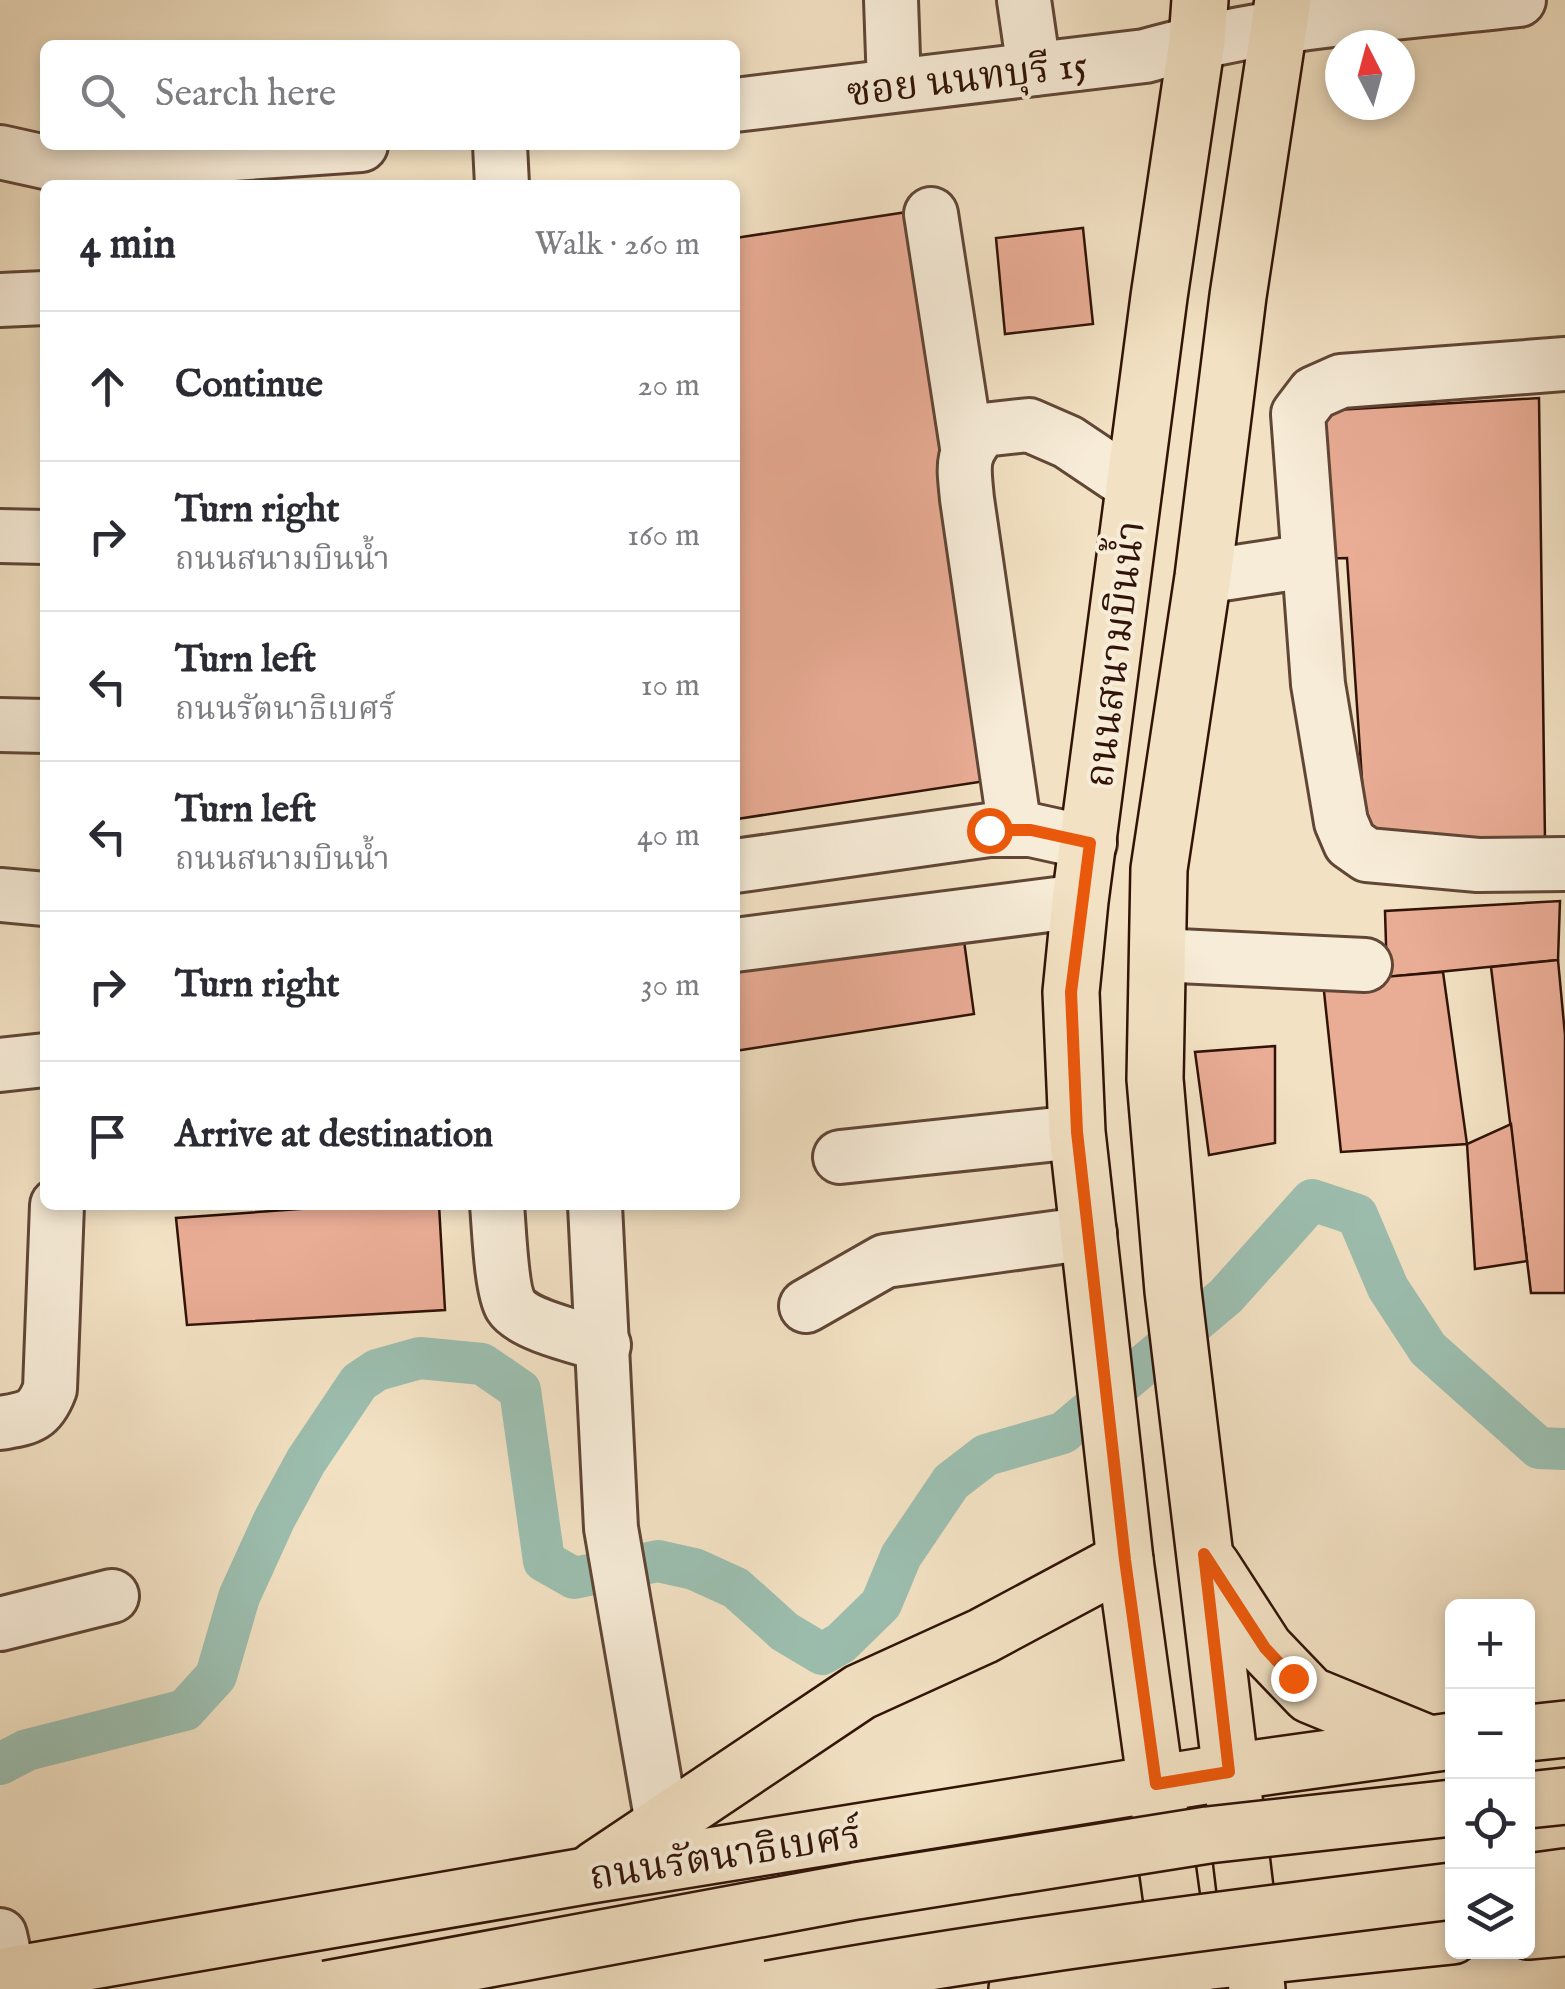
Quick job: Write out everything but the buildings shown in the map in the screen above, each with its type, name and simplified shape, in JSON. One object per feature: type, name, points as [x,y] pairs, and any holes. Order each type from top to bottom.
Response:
[{"type":"main road","name":"ถนนสนามบินน้ำ","points":[[1255,1973],[1173,1291],[1155,1079],[1159,869],[1203,577],[1238,296],[1282,13]]},
{"type":"main road","name":"ถนนสนามบินน้ำ","points":[[1183,1976],[1125,1560],[1077,1132],[1071,992],[1199,20]]},
{"type":"main road","points":[[1204,1554],[1265,1648],[1310,1695],[1441,1743]]},
{"type":"main road","points":[[586,1876],[860,1692],[982,1636],[1125,1560]]},
{"type":"main road","points":[[1535,1732],[1565,1729]]},
{"type":"main road","name":"ถนนรัตนาธิเบศร์","points":[[3,1963],[586,1876],[1229,1772],[1441,1743]]},
{"type":"main road","points":[[1535,1799],[1565,1796]]},
{"type":"main road","name":"ถนนรัตนาธิเบศร์","points":[[327,1989],[876,1888],[1208,1835],[1445,1809]]},
{"type":"main road","points":[[1535,1881],[1565,1878]]},
{"type":"main road","points":[[769,1989],[1224,1919],[1445,1892]]},
{"type":"main road","points":[[1535,1930],[1565,1928]]},
{"type":"main road","points":[[1017,1989],[1255,1973],[1428,1937]]},
{"type":"main road","points":[[1324,1989],[1343,1972],[1428,1937]]},
{"type":"street","points":[[891,0],[894,85]]},
{"type":"street","points":[[1024,0],[1034,69]]},
{"type":"street","name":"ซอย นนทบุรี 15","points":[[740,104],[1145,56],[1199,20],[1519,0]]},
{"type":"street","points":[[113,180],[133,161],[290,150]]},
{"type":"street","points":[[500,150],[502,180]]},
{"type":"street","points":[[13,163],[106,180]]},
{"type":"street","points":[[931,214],[967,447],[967,499],[1016,830]]},
{"type":"street","points":[[0,300],[40,298]]},
{"type":"street","points":[[1565,364],[1341,381],[1314,393],[1298,414],[1318,684],[1341,822],[1350,843],[1367,855],[1478,865],[1565,864]]},
{"type":"street","points":[[967,447],[983,430],[1029,425],[1068,442],[1135,487]]},
{"type":"street","points":[[0,536],[40,537]]},
{"type":"street","points":[[1203,577],[1308,561]]},
{"type":"street","points":[[0,725],[40,726]]},
{"type":"street","points":[[740,865],[989,830],[1031,830],[1090,843]]},
{"type":"street","points":[[0,894],[40,898]]},
{"type":"street","points":[[740,945],[1080,901]]},
{"type":"street","points":[[1157,955],[1365,965]]},
{"type":"street","points":[[0,1065],[40,1061]]},
{"type":"street","points":[[840,1157],[1077,1132]]},
{"type":"street","points":[[0,1423],[26,1418],[43,1408],[50,1389],[56,1210]]},
{"type":"street","points":[[498,1210],[511,1306],[528,1320],[604,1345]]},
{"type":"street","points":[[594,1210],[610,1528],[662,1822]]},
{"type":"street","points":[[806,1306],[885,1262],[1090,1233]]},
{"type":"street","points":[[0,1624],[112,1596]]},
{"type":"waterway","points":[[0,1764],[27,1750],[185,1710],[216,1676],[239,1597],[306,1461],[359,1382],[377,1370],[420,1358],[482,1364],[520,1390],[544,1561],[574,1578],[658,1561],[694,1569],[736,1588],[785,1632],[822,1654],[841,1643],[881,1604],[901,1556],[951,1482],[986,1455],[1063,1433],[1226,1296],[1312,1200],[1357,1215],[1388,1288],[1428,1349],[1539,1448],[1565,1449]]},
{"type":"route","points":[[989,830],[1031,830],[1090,843],[1071,992],[1077,1132],[1125,1560],[1156,1784],[1229,1772],[1204,1554],[1265,1648],[1293,1678]]}]
